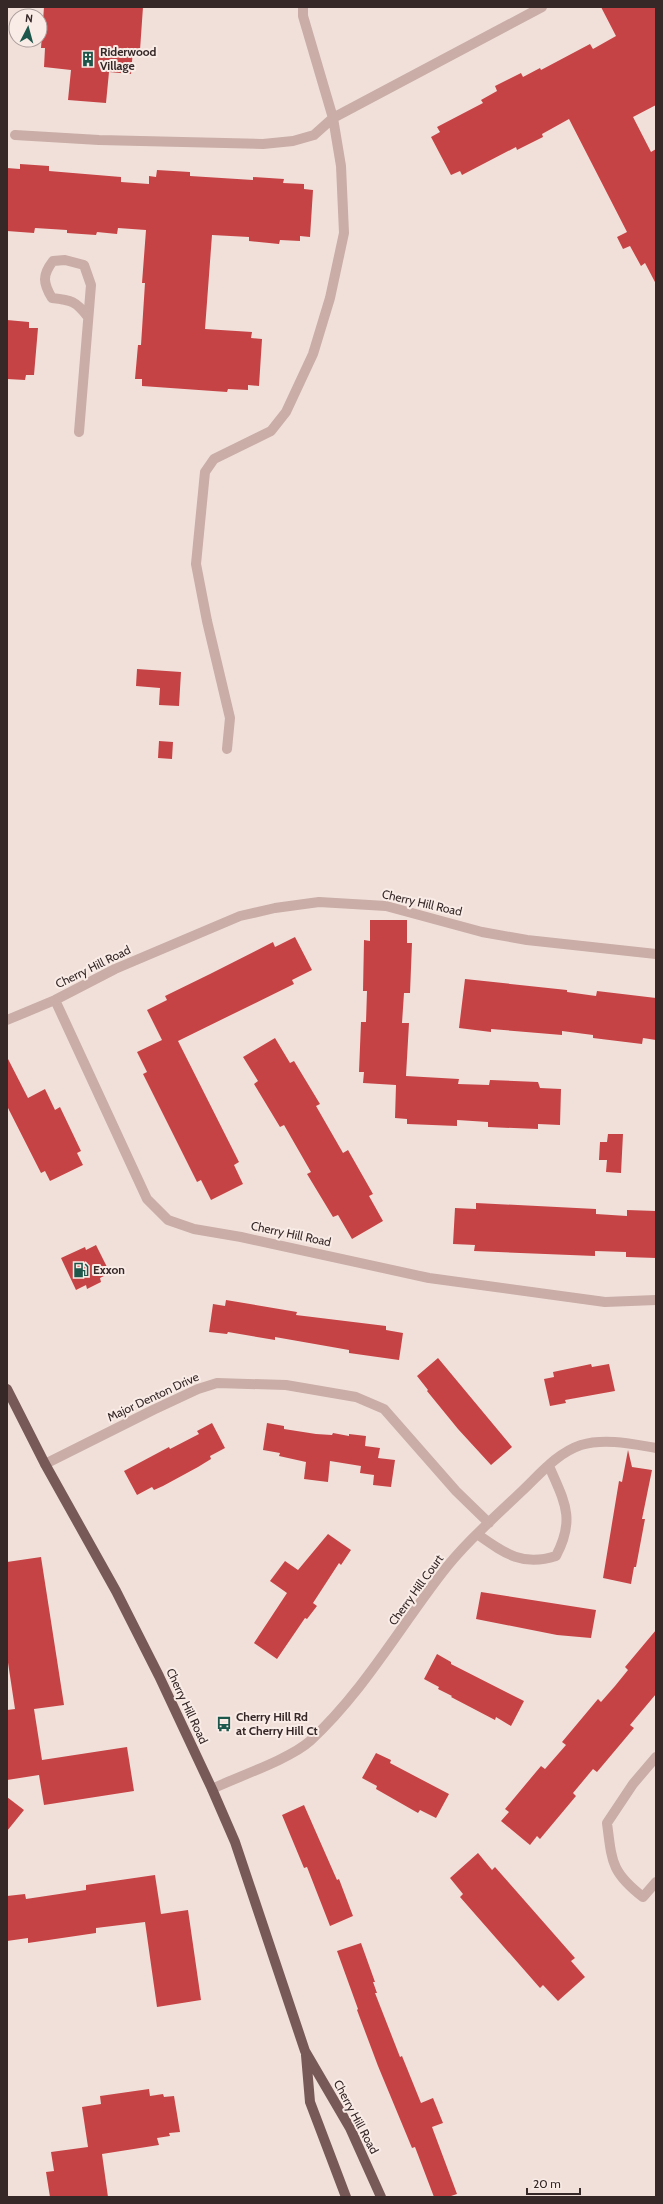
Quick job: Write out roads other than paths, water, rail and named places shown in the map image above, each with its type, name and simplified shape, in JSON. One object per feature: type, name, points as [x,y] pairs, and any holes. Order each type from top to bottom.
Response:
[{"type":"main road","name":"Cherry Hill Road","points":[[7,1389],[45,1464],[116,1592],[159,1676],[212,1789],[235,1842],[305,2051],[350,2128],[381,2197]]},
{"type":"main road","name":"Cherry Hill Road","points":[[305,2051],[310,2102],[346,2197]]},
{"type":"street","points":[[227,750],[230,718],[207,621],[196,564],[205,472],[214,459],[271,431],[286,412],[313,354],[330,298],[344,233],[341,166],[333,118],[302,7]]},
{"type":"street","points":[[15,134],[99,140],[264,144],[293,141],[314,135],[333,118],[542,7]]},
{"type":"street","points":[[79,432],[91,285],[84,265],[65,260],[53,261],[46,270],[44,286],[52,298],[67,300],[78,304],[88,317]]},
{"type":"street","name":"Cherry Hill Road","points":[[7,1020],[55,1000],[115,969],[240,916],[275,908],[319,902],[386,906],[482,932],[527,940],[656,954]]},
{"type":"street","name":"Cherry Hill Road","points":[[55,1000],[147,1198],[168,1220],[194,1229],[241,1237],[429,1278],[605,1302],[656,1300]]},
{"type":"street","name":"Major Denton Drive","points":[[45,1464],[166,1404],[217,1383],[286,1385],[356,1397],[384,1409],[456,1491],[489,1523]]},
{"type":"street","name":"Cherry Hill Court","points":[[212,1789],[296,1751],[308,1742],[352,1699],[442,1573],[477,1534],[548,1466],[569,1450],[597,1442],[625,1443],[656,1448]]},
{"type":"street","points":[[477,1534],[500,1550],[516,1558],[541,1561],[556,1556],[566,1532],[567,1507],[548,1466]]},
{"type":"street","points":[[656,1757],[633,1784],[607,1823],[612,1860],[625,1883],[643,1897],[656,1882]]},
{"type":"place","name":"Riderwood Village","points":[[88,59]]},
{"type":"place","name":"Exxon","points":[[81,1270]]},
{"type":"place","name":"Cherry Hill Rd at Cherry Hill Ct","points":[[224,1724]]}]
